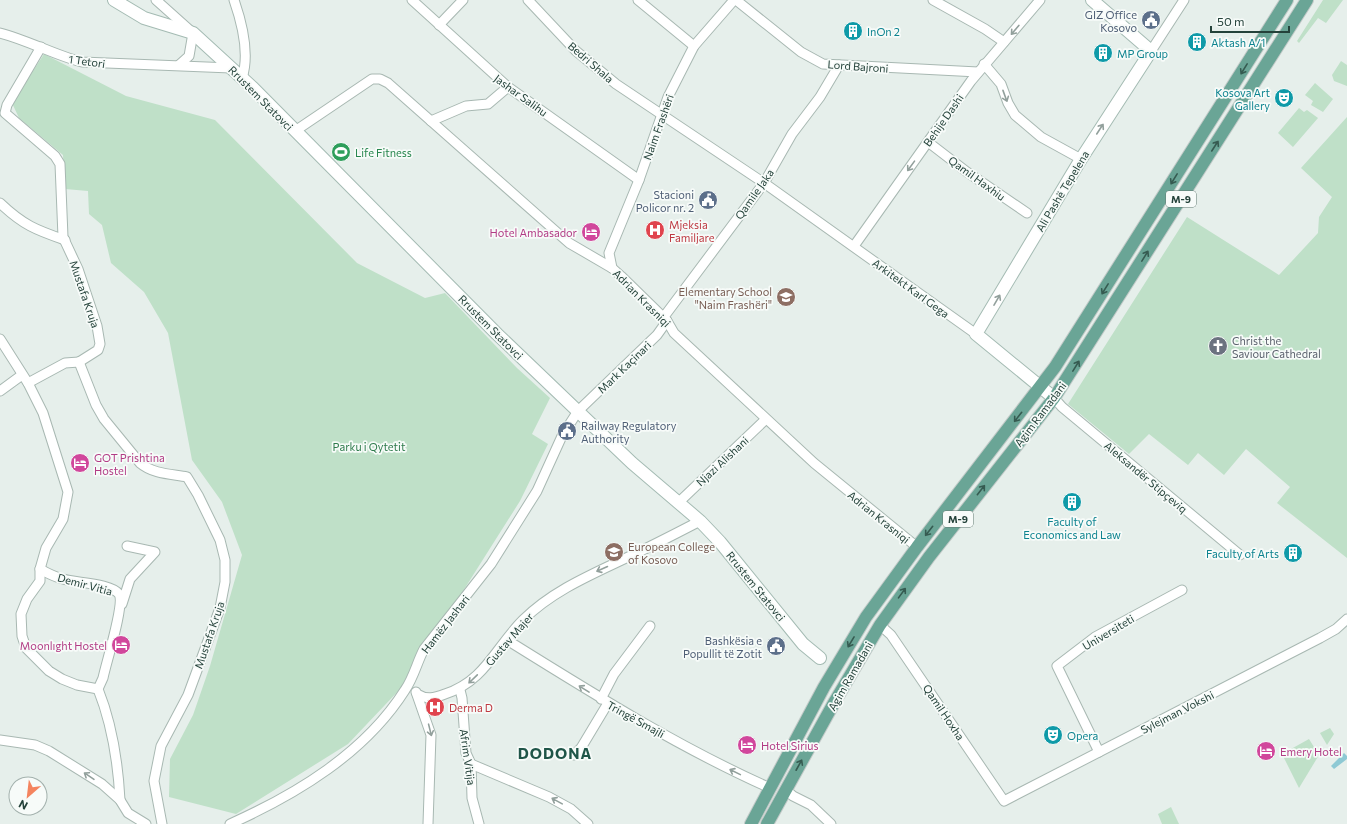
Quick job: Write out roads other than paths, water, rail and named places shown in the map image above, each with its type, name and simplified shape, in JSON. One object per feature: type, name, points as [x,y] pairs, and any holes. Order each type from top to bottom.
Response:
[{"type":"main road","name":"Agim Ramadani","points":[[751,824],[835,668],[866,616],[917,547],[1042,387],[1287,0]]},
{"type":"main road","name":"Agim Ramadani","points":[[767,824],[842,689],[880,625],[929,557],[1054,398],[1307,0]]},
{"type":"street","points":[[114,0],[144,18],[192,33],[189,56],[179,65]]},
{"type":"street","name":"Rrustem Statovci","points":[[156,0],[242,78],[497,334],[632,463],[700,521],[720,542],[803,644],[820,658]]},
{"type":"street","points":[[234,0],[243,31],[245,58],[242,78]]},
{"type":"street","name":"Jashar Salihu","points":[[412,0],[508,87],[639,180]]},
{"type":"street","points":[[439,25],[463,0]]},
{"type":"street","name":"Bedri Shala","points":[[528,0],[580,55],[616,84],[764,183]]},
{"type":"street","points":[[638,0],[694,46]]},
{"type":"street","name":"Naim Frashëri","points":[[612,268],[609,253],[615,235],[639,180],[668,97],[694,46],[735,0]]},
{"type":"street","name":"Lord Bajroni","points":[[735,0],[801,52],[823,64],[978,72]]},
{"type":"street","points":[[933,0],[985,29],[1004,42]]},
{"type":"street","name":"Behije Dashi","points":[[854,246],[984,64],[1040,0]]},
{"type":"street","points":[[1092,0],[1151,51],[1184,0]]},
{"type":"street","name":"1 Tetori","points":[[0,33],[21,39],[62,57],[82,62],[151,66],[179,65],[231,68]]},
{"type":"street","name":"Mustafa Kruja","points":[[41,47],[7,104],[6,113],[59,160],[61,175],[62,231],[87,292],[97,326],[100,344],[98,350],[79,362],[96,405],[104,419],[131,450],[140,463],[147,469],[156,472],[187,477],[198,495],[220,540],[225,560],[225,582],[220,608],[181,711],[162,746],[157,766],[154,781],[162,824]]},
{"type":"street","name":"Ali Pashë Tepelena","points":[[976,334],[1081,159],[1151,51]]},
{"type":"street","points":[[984,64],[1001,84],[1008,103],[1015,115],[1041,137],[1081,159]]},
{"type":"street","name":"Qamile Jaka","points":[[665,320],[764,183],[792,134],[826,88],[839,65]]},
{"type":"street","name":"Adrian Krasniqi","points":[[295,131],[372,79],[380,79],[388,83],[569,243],[612,268],[665,320],[674,333],[814,464],[917,547]]},
{"type":"street","points":[[431,121],[466,106],[488,104],[508,87]]},
{"type":"street","name":"Qamil Haxhiu","points":[[928,142],[967,172],[1027,213]]},
{"type":"street","name":"Arkitekt Karl Gega","points":[[764,183],[976,334],[1054,398]]},
{"type":"street","points":[[0,203],[15,218],[26,225],[65,240]]},
{"type":"street","name":"Mark Kaçinari","points":[[578,411],[657,335],[665,320]]},
{"type":"street","points":[[0,339],[28,383],[43,413],[68,492],[63,519],[50,540],[40,569],[40,581],[27,599],[21,614],[22,636],[26,648],[49,671],[62,679],[77,685],[98,689],[107,712],[118,770],[120,800]]},
{"type":"street","points":[[28,383],[65,363],[79,362]]},
{"type":"street","points":[[0,391],[22,375]]},
{"type":"street","name":"Aleksandër Stipçeviq","points":[[1054,398],[1062,407],[1240,555]]},
{"type":"street","name":"Hamëz Jashari","points":[[230,824],[260,811],[301,788],[343,757],[374,730],[395,706],[411,680],[418,660],[424,649],[492,564],[516,527],[537,491],[562,436],[578,411]]},
{"type":"street","name":"Njazi Alishani","points":[[678,503],[766,420]]},
{"type":"street","name":"Gustav Majer","points":[[417,694],[424,698],[433,698],[460,690],[471,682],[495,656],[523,620],[561,590],[598,570],[700,521]]},
{"type":"street","points":[[121,608],[130,579],[155,552],[127,546]]},
{"type":"street","name":"Demir Vitia","points":[[40,569],[62,579],[116,591],[119,595],[121,608],[103,678],[98,689]]},
{"type":"street","name":"Universiteti","points":[[1099,752],[1057,666],[1095,637],[1182,590]]},
{"type":"street","name":"Sylejman Vokshi","points":[[1004,801],[1320,638],[1347,619]]},
{"type":"street","name":"Qamil Hoxha","points":[[880,625],[891,635],[1004,801]]},
{"type":"street","points":[[574,755],[581,748],[604,701],[614,674],[650,626]]},
{"type":"street","name":"Tringë Smajli","points":[[506,640],[604,701],[700,754],[770,788]]},
{"type":"street","points":[[411,680],[431,735],[428,824]]},
{"type":"street","name":"Afrim Vitija","points":[[460,690],[462,698],[466,753],[471,764],[472,798],[479,824]]},
{"type":"street","points":[[0,740],[35,744],[49,751],[102,784],[120,800],[128,813],[146,824]]},
{"type":"street","points":[[471,764],[549,797],[571,809],[588,824]]},
{"type":"street","points":[[786,790],[793,796],[811,805],[831,824]]},
{"type":"water","points":[[1344,753],[1347,756],[1347,759],[1334,769],[1331,766]]},
{"type":"place","name":"GIZ Office Kosovo","points":[[1151,20]]},
{"type":"place","name":"InOn 2","points":[[853,31]]},
{"type":"place","name":"Aktash A/1","points":[[1197,42]]},
{"type":"place","name":"MP Group","points":[[1103,53]]},
{"type":"place","name":"Kosova Art Gallery","points":[[1284,98]]},
{"type":"place","name":"Life Fitness","points":[[341,152]]},
{"type":"place","name":"Stacioni Policor nr. 2","points":[[708,200]]},
{"type":"place","name":"Mjeksia Familjare","points":[[655,230]]},
{"type":"place","name":"Hotel Ambasador","points":[[591,232]]},
{"type":"place","name":"Elementary School \"Naim Frashëri\"","points":[[786,297]]},
{"type":"place","name":"Christ the Saviour Cathedral","points":[[1218,346]]},
{"type":"place","name":"Railway Regulatory Authority","points":[[567,431]]},
{"type":"place","name":"GOT Prishtina Hostel","points":[[80,463]]},
{"type":"place","name":"Faculty of Economics and Law","points":[[1072,502]]},
{"type":"place","name":"European College of Kosovo","points":[[614,552]]},
{"type":"place","name":"Faculty of Arts","points":[[1293,553]]},
{"type":"place","name":"Moonlıght Hostel","points":[[121,645]]},
{"type":"place","name":"Bashkësia e Popullit të Zotit","points":[[776,646]]},
{"type":"place","name":"Derma D","points":[[435,707]]},
{"type":"place","name":"Opera","points":[[1053,735]]},
{"type":"place","name":"Hotel Sirius","points":[[747,745]]},
{"type":"place","name":"Emery Hotel","points":[[1266,751]]},
{"type":"district","name":"DODONA","points":[[555,753]]},
{"type":"park label","name":"Parku i Qytetit","points":[[369,446]]}]
